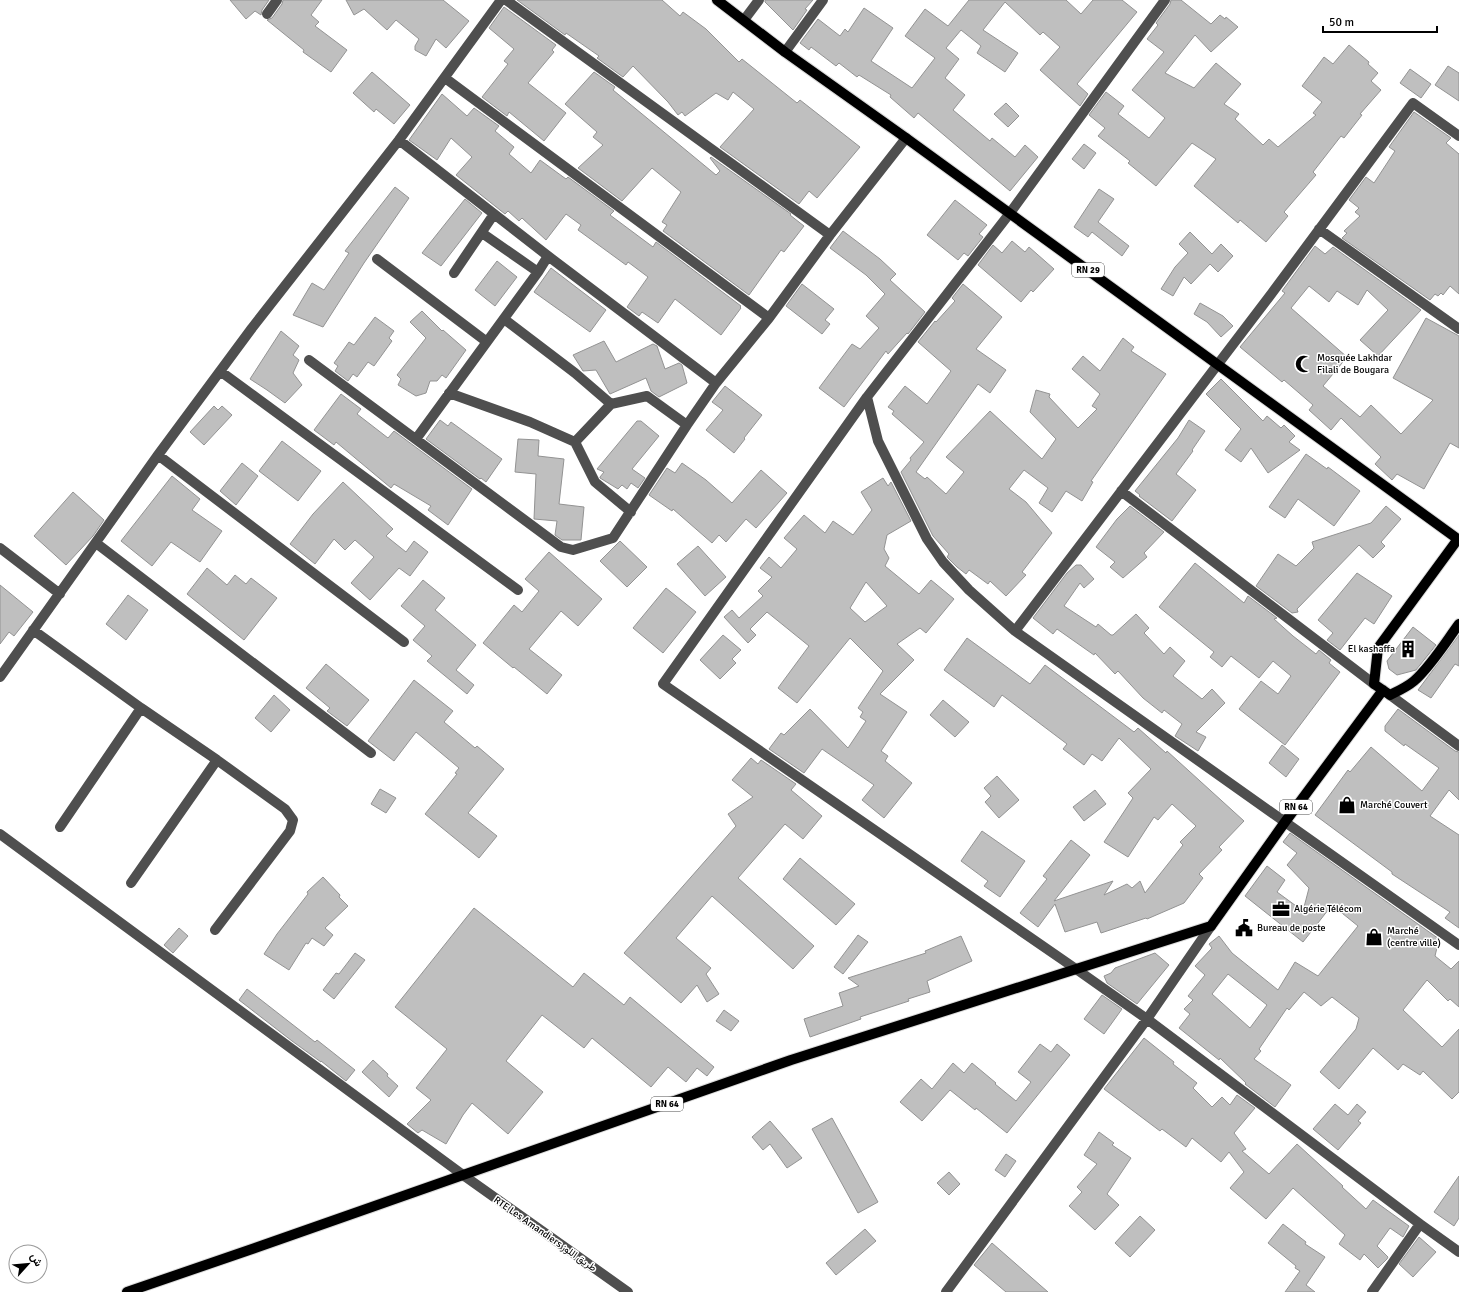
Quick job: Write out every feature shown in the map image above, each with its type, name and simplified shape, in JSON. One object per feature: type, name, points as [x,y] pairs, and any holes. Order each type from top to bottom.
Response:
[{"type":"main road","name":"RN 29","points":[[717,0],[785,52],[1010,213],[1458,540]]},
{"type":"main road","points":[[1386,693],[1374,684],[1378,648],[1458,540]]},
{"type":"main road","name":"RN 64","points":[[127,1292],[792,1060],[1211,926],[1285,822],[1386,693],[1402,690],[1414,681],[1435,657],[1459,624]]},
{"type":"street","points":[[267,14],[277,0]]},
{"type":"street","points":[[0,677],[158,455],[220,371],[399,140],[501,0]]},
{"type":"street","points":[[506,0],[830,235]]},
{"type":"street","points":[[744,20],[759,0]]},
{"type":"street","points":[[785,52],[823,0]]},
{"type":"street","points":[[1165,0],[1010,213],[867,397],[663,684],[1147,1019],[1459,1252]]},
{"type":"street","points":[[445,78],[769,318]]},
{"type":"street","points":[[1015,631],[1413,103],[1459,136]]},
{"type":"street","points":[[309,360],[561,547],[573,550],[613,538],[686,425],[716,383],[769,318],[830,235],[906,138]]},
{"type":"street","points":[[399,140],[548,256],[716,383]]},
{"type":"street","points":[[454,273],[494,214]]},
{"type":"street","points":[[1319,229],[1459,329]]},
{"type":"street","points":[[482,233],[538,272]]},
{"type":"street","points":[[416,439],[538,272],[548,256]]},
{"type":"street","points":[[376,259],[487,342]]},
{"type":"street","points":[[504,319],[575,373],[610,404]]},
{"type":"street","points":[[220,371],[518,590]]},
{"type":"street","points":[[449,392],[530,422],[575,442],[595,482],[631,512]]},
{"type":"street","points":[[575,442],[610,404],[647,396],[686,425]]},
{"type":"street","points":[[867,397],[878,441],[927,539],[943,562],[969,590],[1015,631],[1459,945]]},
{"type":"street","points":[[158,455],[404,642]]},
{"type":"street","points":[[1121,491],[1374,684]]},
{"type":"street","points":[[96,543],[372,753]]},
{"type":"street","points":[[0,548],[60,594]]},
{"type":"street","points":[[33,630],[140,708],[217,760],[285,809],[293,820],[290,831],[215,930]]},
{"type":"street","points":[[1386,693],[1459,746]]},
{"type":"street","points":[[60,827],[140,708]]},
{"type":"street","points":[[131,883],[217,760]]},
{"type":"street","name":"RTE Les Amandiers طريق اللوز","points":[[0,834],[463,1176],[628,1292]]},
{"type":"street","points":[[946,1292],[1147,1019],[1211,926]]},
{"type":"street","points":[[1372,1292],[1420,1224]]},
{"type":"building","points":[[230,0],[269,0],[262,10],[261,15],[255,11],[246,19]]},
{"type":"building","points":[[283,0],[322,0],[311,15],[319,22],[315,26],[347,50],[331,72],[303,52],[304,50],[267,20],[272,18],[282,4]]},
{"type":"building","points":[[346,0],[443,0],[469,21],[446,48],[436,39],[426,56],[415,50],[415,46],[419,39],[396,20],[387,30],[364,9],[354,15]]},
{"type":"building","points":[[517,0],[662,0],[680,16],[683,12],[706,29],[739,62],[742,59],[797,103],[800,100],[860,147],[817,198],[809,191],[799,204],[720,147],[754,109],[733,92],[728,100],[716,93],[685,116],[682,112],[678,115],[668,102],[633,66],[623,77],[597,58],[599,56],[566,33],[565,35]]},
{"type":"building","points":[[765,0],[813,0],[805,9],[807,10],[793,30],[765,2]]},
{"type":"building","points":[[969,0],[1066,0],[1081,14],[1093,0],[1122,0],[1137,12],[1077,84],[1088,94],[1080,106],[1040,70],[1060,47],[1043,32],[1040,35],[1005,2],[983,30],[1018,53],[1005,72],[977,53],[981,46],[961,30],[946,48],[959,59],[945,78],[965,95],[953,110],[990,141],[992,138],[1015,157],[1025,145],[1038,157],[1010,191],[918,113],[914,118],[890,97],[891,95],[859,75],[857,77],[839,63],[836,66],[811,47],[809,50],[800,43],[818,19],[840,36],[845,29],[848,32],[864,8],[893,28],[871,61],[912,88],[935,58],[905,36],[925,9],[948,26]]},
{"type":"building","points":[[1171,0],[1181,0],[1211,24],[1220,15],[1225,19],[1226,17],[1238,27],[1211,52],[1195,35],[1165,73],[1194,88],[1216,63],[1241,84],[1224,104],[1239,114],[1235,119],[1263,145],[1269,139],[1278,147],[1316,115],[1313,113],[1322,102],[1302,86],[1324,57],[1333,64],[1349,45],[1369,62],[1368,64],[1378,73],[1371,81],[1381,90],[1360,114],[1362,115],[1344,138],[1341,136],[1313,172],[1316,175],[1284,212],[1288,216],[1266,242],[1240,220],[1238,223],[1194,186],[1216,159],[1192,143],[1156,186],[1128,163],[1130,161],[1098,136],[1105,128],[1089,115],[1106,92],[1124,106],[1118,114],[1149,138],[1165,118],[1132,90],[1164,52],[1147,39],[1158,25],[1156,23],[1170,4]]},
{"type":"building","points":[[504,7],[556,45],[552,50],[554,52],[528,83],[566,113],[544,141],[509,112],[507,116],[482,97],[508,64],[504,61],[514,49],[489,28]]},
{"type":"building","points":[[1448,66],[1459,73],[1459,101],[1435,85]]},
{"type":"building","points":[[1410,69],[1431,84],[1421,98],[1400,83]]},
{"type":"building","points":[[372,72],[410,105],[394,124],[376,109],[374,112],[353,93]]},
{"type":"building","points":[[594,72],[615,87],[613,90],[716,175],[720,171],[710,158],[711,157],[791,214],[790,215],[804,226],[784,252],[781,250],[749,295],[663,231],[667,225],[662,222],[681,192],[652,168],[622,201],[578,168],[603,145],[593,137],[597,132],[565,104]]},
{"type":"building","points":[[442,94],[467,116],[474,108],[499,126],[495,131],[514,147],[509,154],[531,173],[540,160],[566,179],[568,177],[614,211],[610,215],[653,247],[656,242],[741,306],[721,335],[675,299],[658,323],[642,312],[639,316],[627,307],[648,277],[628,262],[626,265],[578,230],[581,225],[566,214],[546,240],[522,218],[519,221],[508,211],[505,214],[456,175],[472,157],[451,138],[437,160],[409,140]]},
{"type":"building","points":[[1006,103],[1019,116],[1008,127],[994,114]]},
{"type":"building","points":[[1414,112],[1451,138],[1446,143],[1459,154],[1459,294],[1450,286],[1443,295],[1441,293],[1438,296],[1435,294],[1430,300],[1342,238],[1347,233],[1344,231],[1360,216],[1355,212],[1359,208],[1349,200],[1366,177],[1374,183],[1395,151],[1389,147]]},
{"type":"building","points":[[1084,144],[1096,153],[1084,169],[1072,159]]},
{"type":"building","points":[[395,187],[409,198],[364,263],[323,327],[293,315],[312,283],[324,290],[349,253],[345,251]]},
{"type":"building","points":[[1099,189],[1114,199],[1098,222],[1129,246],[1122,256],[1092,232],[1088,237],[1074,227]]},
{"type":"building","points":[[465,199],[482,213],[441,266],[422,253]]},
{"type":"building","points":[[955,200],[987,225],[979,234],[983,237],[968,256],[964,253],[958,260],[927,235]]},
{"type":"building","points":[[843,231],[880,259],[896,274],[890,280],[925,312],[908,334],[907,333],[888,354],[886,351],[844,407],[819,388],[852,344],[860,349],[879,328],[866,316],[885,294],[866,275],[830,248]]},
{"type":"building","points":[[1190,232],[1212,254],[1221,244],[1233,256],[1218,272],[1210,264],[1191,284],[1184,277],[1173,296],[1161,289],[1175,267],[1188,253],[1179,244]]},
{"type":"building","points":[[1012,241],[1025,252],[1029,247],[1054,269],[1033,292],[1031,290],[1021,302],[978,265],[993,245],[1002,253]]},
{"type":"building","points":[[1315,246],[1325,254],[1333,247],[1421,310],[1378,356],[1360,340],[1388,310],[1367,290],[1358,305],[1337,291],[1329,302],[1309,286],[1291,308],[1347,357],[1323,386],[1360,417],[1371,405],[1401,434],[1433,400],[1393,378],[1426,318],[1459,336],[1459,448],[1450,443],[1424,489],[1397,474],[1392,480],[1375,464],[1381,457],[1341,418],[1331,430],[1309,410],[1313,405],[1284,380],[1282,382],[1240,347],[1285,293],[1282,291]]},
{"type":"building","points":[[497,261],[517,277],[495,306],[475,290]]},
{"type":"building","points":[[551,268],[606,310],[590,332],[534,292]]},
{"type":"building","points":[[802,284],[834,309],[825,320],[830,324],[822,334],[786,306]]},
{"type":"building","points":[[963,284],[1002,317],[976,349],[1006,370],[990,393],[978,384],[916,472],[925,479],[927,477],[946,494],[964,472],[946,457],[990,411],[1042,459],[1056,439],[1030,412],[1036,390],[1050,394],[1049,397],[1078,428],[1097,409],[1092,406],[1100,394],[1072,369],[1083,356],[1100,371],[1123,338],[1134,347],[1131,351],[1166,374],[1091,481],[1093,482],[1082,501],[1066,491],[1052,512],[1039,503],[1048,488],[1024,470],[1009,489],[1026,502],[1052,533],[1022,572],[1026,575],[1006,596],[990,581],[988,584],[969,570],[966,574],[957,567],[947,557],[949,554],[933,536],[901,472],[911,460],[910,458],[924,442],[892,414],[894,411],[888,407],[905,386],[927,404],[951,371],[918,342],[935,321],[936,322],[955,301],[952,298]]},
{"type":"building","points":[[1200,303],[1223,316],[1233,326],[1221,337],[1207,322],[1194,314]]},
{"type":"building","points":[[422,311],[442,331],[443,330],[466,350],[446,378],[442,375],[437,381],[430,381],[426,393],[416,396],[398,385],[401,379],[397,375],[426,338],[410,322]]},
{"type":"building","points":[[375,317],[394,331],[389,338],[392,341],[374,366],[368,362],[357,377],[353,374],[348,381],[335,371],[338,366],[334,363],[349,342],[354,345]]},
{"type":"building","points":[[281,331],[299,346],[293,355],[299,360],[293,373],[302,385],[285,403],[250,379]]},
{"type":"building","points":[[604,341],[616,362],[653,344],[657,346],[665,369],[679,363],[682,365],[687,383],[659,397],[651,391],[646,378],[610,394],[596,370],[583,371],[573,355]]},
{"type":"building","points":[[1221,379],[1263,421],[1267,416],[1281,428],[1284,425],[1295,436],[1289,442],[1300,450],[1268,473],[1251,448],[1241,462],[1225,450],[1241,429],[1206,394]]},
{"type":"building","points":[[725,386],[762,415],[734,453],[706,430],[723,410],[712,402]]},
{"type":"building","points":[[341,394],[361,409],[357,414],[388,438],[394,431],[472,489],[448,525],[428,510],[431,506],[394,484],[391,488],[336,442],[334,445],[314,430]]},
{"type":"building","points":[[214,406],[218,410],[222,406],[232,415],[204,445],[190,432]]},
{"type":"building","points":[[440,420],[448,426],[451,422],[502,459],[486,482],[426,439]]},
{"type":"building","points":[[1189,420],[1205,431],[1192,450],[1193,451],[1176,474],[1196,490],[1172,521],[1139,496],[1140,495],[1135,491],[1178,438]]},
{"type":"building","points":[[637,421],[641,421],[659,436],[632,469],[645,478],[638,488],[631,483],[627,489],[622,485],[618,489],[600,478],[604,472],[597,469]]},
{"type":"building","points":[[518,439],[539,440],[538,456],[564,459],[559,504],[584,507],[581,540],[562,540],[555,535],[557,521],[534,519],[536,474],[515,472]]},
{"type":"building","points":[[282,441],[321,471],[298,501],[259,471]]},
{"type":"building","points":[[1306,454],[1327,469],[1328,467],[1360,491],[1334,526],[1298,499],[1285,518],[1269,507]]},
{"type":"building","points":[[242,463],[258,476],[236,505],[220,491]]},
{"type":"building","points":[[682,463],[706,480],[732,503],[761,470],[787,493],[756,528],[746,519],[726,542],[719,535],[712,543],[673,509],[672,511],[649,495],[667,468],[675,473]]},
{"type":"building","points":[[172,476],[200,499],[192,510],[222,531],[200,562],[171,542],[152,566],[121,541]]},
{"type":"building","points":[[883,478],[888,486],[891,482],[911,521],[887,535],[884,549],[889,558],[885,566],[919,594],[931,580],[954,599],[926,633],[920,628],[897,644],[914,660],[880,694],[907,712],[881,751],[888,756],[885,761],[912,783],[884,818],[862,800],[874,785],[822,749],[804,773],[769,749],[781,733],[784,735],[810,709],[848,748],[866,721],[860,717],[863,712],[858,708],[883,671],[850,638],[797,703],[778,688],[809,646],[767,612],[750,629],[756,635],[748,643],[724,617],[732,610],[739,618],[763,596],[758,591],[772,577],[760,568],[769,557],[781,568],[797,549],[784,538],[804,515],[825,533],[833,521],[853,535],[872,510],[861,492]],"holes":[[[866,582],[887,606],[865,622],[850,608]]]},
{"type":"building","points":[[343,482],[393,529],[386,536],[406,552],[414,541],[428,552],[410,576],[399,568],[370,600],[351,583],[374,557],[355,540],[345,550],[334,539],[315,564],[290,544],[313,514]]},
{"type":"building","points":[[73,492],[104,520],[93,536],[66,565],[34,536]]},
{"type":"building","points":[[1130,506],[1164,532],[1144,553],[1147,557],[1123,578],[1110,567],[1115,562],[1096,547],[1117,519]]},
{"type":"building","points":[[1386,506],[1401,519],[1381,542],[1385,546],[1373,558],[1359,545],[1297,609],[1298,612],[1292,613],[1256,586],[1278,554],[1296,566],[1314,548],[1312,542],[1371,523]]},
{"type":"building","points":[[620,541],[647,567],[627,587],[600,561]]},
{"type":"building","points":[[698,546],[726,577],[705,596],[677,564]]},
{"type":"building","points":[[549,552],[602,599],[578,626],[561,611],[529,649],[562,675],[547,694],[483,643],[514,605],[522,612],[539,591],[525,579]]},
{"type":"building","points":[[1195,563],[1244,603],[1248,596],[1277,618],[1274,619],[1316,654],[1319,650],[1331,660],[1329,663],[1340,672],[1285,745],[1239,709],[1261,681],[1278,694],[1291,676],[1273,661],[1259,678],[1231,656],[1222,667],[1210,657],[1214,652],[1159,607]]},
{"type":"building","points":[[1076,565],[1081,565],[1094,579],[1084,588],[1080,583],[1064,606],[1096,627],[1098,624],[1111,635],[1113,635],[1136,614],[1149,628],[1144,633],[1164,654],[1170,647],[1185,661],[1173,676],[1202,699],[1212,689],[1225,703],[1196,732],[1206,737],[1198,751],[1175,736],[1182,724],[1164,710],[1162,713],[1143,698],[1118,671],[1115,674],[1095,653],[1094,655],[1057,629],[1053,634],[1033,618],[1067,573]]},
{"type":"building","points":[[207,568],[227,585],[235,575],[246,584],[251,578],[277,598],[244,640],[187,594]]},
{"type":"building","points":[[1357,573],[1392,596],[1374,624],[1365,618],[1340,650],[1327,640],[1333,633],[1318,620]]},
{"type":"building","points":[[423,580],[445,598],[435,610],[476,645],[456,670],[474,685],[467,694],[427,661],[432,656],[413,640],[425,626],[401,606]]},
{"type":"building","points":[[0,585],[33,612],[14,636],[9,632],[0,644]]},
{"type":"building","points":[[666,588],[696,612],[663,653],[633,628]]},
{"type":"building","points":[[128,595],[148,610],[126,640],[106,624]]},
{"type":"building","name":"El kashaffa","points":[[1413,627],[1436,645],[1416,670],[1397,675],[1389,669],[1387,661]]},
{"type":"building","points":[[723,635],[741,650],[732,659],[736,663],[720,679],[700,660]]},
{"type":"building","points":[[1459,635],[1459,666],[1455,664],[1431,698],[1418,690]]},
{"type":"building","points":[[967,638],[1030,684],[1045,665],[1134,732],[1138,728],[1166,753],[1167,751],[1244,821],[1219,847],[1222,850],[1199,874],[1203,878],[1184,903],[1147,919],[1146,918],[1101,933],[1097,922],[1065,932],[1055,904],[1038,927],[1020,913],[1047,879],[1043,876],[1071,840],[1090,855],[1054,901],[1113,881],[1104,895],[1127,884],[1132,888],[1140,881],[1145,893],[1183,845],[1180,842],[1196,826],[1172,804],[1158,820],[1154,817],[1128,857],[1104,842],[1133,798],[1128,793],[1151,769],[1119,738],[1102,761],[1092,754],[1084,765],[1063,749],[1067,744],[1002,695],[994,707],[944,670]]},
{"type":"building","points":[[326,664],[369,700],[347,726],[327,711],[330,708],[306,688]]},
{"type":"building","points":[[414,680],[453,711],[444,722],[475,748],[477,746],[504,769],[468,813],[497,836],[479,858],[425,814],[457,774],[455,773],[459,768],[416,732],[394,761],[368,741]]},
{"type":"building","points":[[274,695],[290,710],[271,732],[255,718]]},
{"type":"building","points":[[943,700],[969,722],[955,737],[930,715]]},
{"type":"building","points":[[1398,709],[1455,751],[1459,752],[1459,800],[1449,790],[1430,816],[1459,835],[1459,928],[1445,918],[1450,912],[1392,874],[1392,872],[1315,815],[1348,770],[1350,772],[1371,747],[1422,791],[1439,768],[1405,744],[1404,746],[1385,731],[1385,726]]},
{"type":"building","points":[[1282,745],[1299,759],[1286,777],[1269,763]]},
{"type":"building","points":[[751,758],[758,764],[761,760],[796,784],[791,790],[822,816],[803,839],[785,824],[738,878],[814,946],[793,969],[712,896],[676,938],[711,968],[706,974],[719,994],[707,1002],[697,985],[681,1003],[624,953],[736,826],[728,814],[753,797],[732,780]]},
{"type":"building","points":[[997,776],[1019,800],[999,818],[985,802],[991,796],[984,788]]},
{"type":"building","points":[[380,789],[396,798],[386,813],[371,804]]},
{"type":"building","points":[[1095,790],[1106,804],[1084,821],[1073,807]]},
{"type":"building","points":[[982,831],[1025,861],[1000,897],[984,886],[988,881],[961,861]]},
{"type":"building","points":[[1290,833],[1439,939],[1435,956],[1451,969],[1459,961],[1459,1007],[1450,999],[1448,1001],[1427,980],[1403,1010],[1442,1047],[1459,1029],[1459,1092],[1452,1099],[1423,1071],[1420,1075],[1403,1064],[1398,1070],[1373,1048],[1339,1089],[1320,1072],[1356,1029],[1359,1018],[1332,997],[1321,1006],[1304,992],[1289,1010],[1287,1008],[1259,1049],[1261,1051],[1254,1059],[1291,1085],[1275,1107],[1245,1084],[1246,1083],[1220,1058],[1219,1060],[1179,1028],[1190,1014],[1184,1009],[1193,1000],[1188,996],[1205,975],[1195,966],[1212,948],[1209,944],[1219,936],[1232,953],[1278,990],[1295,962],[1318,976],[1358,926],[1332,905],[1303,942],[1245,896],[1267,866],[1285,880],[1277,892],[1303,911],[1309,888],[1287,865],[1297,853],[1283,842]],"holes":[[[1228,974],[1267,1005],[1250,1028],[1212,994]]]},
{"type":"building","points":[[800,858],[855,904],[836,925],[783,879]]},
{"type":"building","points":[[323,877],[348,906],[325,928],[333,935],[324,946],[312,938],[308,944],[306,943],[289,970],[264,954],[277,934],[308,894],[307,892]]},
{"type":"building","points":[[474,908],[573,987],[584,973],[624,1005],[630,997],[714,1067],[707,1076],[697,1068],[686,1082],[668,1067],[651,1087],[592,1038],[584,1048],[542,1015],[506,1061],[543,1092],[508,1134],[472,1103],[446,1144],[422,1130],[418,1133],[407,1124],[431,1100],[416,1088],[447,1049],[395,1007]]},
{"type":"building","points":[[179,928],[188,936],[173,953],[164,945]]},
{"type":"building","points":[[858,935],[868,942],[843,974],[834,967]]},
{"type":"building","points":[[961,936],[972,961],[927,981],[930,992],[810,1037],[804,1019],[843,1006],[839,993],[859,986],[848,978],[926,953],[925,951]]},
{"type":"building","points":[[355,953],[365,960],[334,999],[323,990],[336,973],[339,974]]},
{"type":"building","points":[[1155,953],[1169,965],[1137,1004],[1107,983],[1104,976],[1111,973],[1115,968]]},
{"type":"building","points":[[247,989],[315,1042],[317,1040],[355,1070],[346,1081],[239,1000]]},
{"type":"building","points":[[1102,995],[1122,1009],[1104,1034],[1084,1019]]},
{"type":"building","points":[[724,1010],[739,1021],[731,1031],[716,1021]]},
{"type":"building","points":[[1144,1038],[1197,1083],[1193,1088],[1212,1107],[1222,1097],[1230,1105],[1237,1095],[1255,1108],[1234,1133],[1246,1149],[1242,1151],[1269,1174],[1297,1144],[1366,1209],[1373,1200],[1409,1226],[1403,1237],[1390,1228],[1377,1246],[1388,1257],[1387,1259],[1378,1268],[1364,1254],[1360,1260],[1339,1244],[1345,1235],[1293,1188],[1266,1219],[1230,1188],[1244,1172],[1229,1152],[1221,1162],[1192,1138],[1186,1147],[1162,1129],[1160,1131],[1104,1089]]},
{"type":"building","points":[[1040,1044],[1051,1052],[1057,1044],[1070,1055],[1007,1133],[976,1108],[975,1110],[950,1090],[922,1121],[900,1102],[921,1079],[932,1089],[953,1063],[964,1073],[972,1063],[1016,1101],[1031,1082],[1018,1072]]},
{"type":"building","points":[[373,1060],[398,1086],[389,1097],[362,1072]]},
{"type":"building","points":[[1335,1104],[1348,1115],[1357,1104],[1366,1112],[1358,1121],[1361,1123],[1338,1150],[1313,1129]]},
{"type":"building","points":[[832,1118],[878,1202],[858,1213],[812,1129]]},
{"type":"building","points":[[770,1121],[802,1158],[787,1168],[770,1144],[763,1150],[752,1137]]},
{"type":"building","points":[[1099,1132],[1114,1143],[1112,1145],[1131,1158],[1107,1194],[1119,1205],[1095,1230],[1069,1206],[1082,1192],[1077,1187],[1097,1164],[1084,1155]]},
{"type":"building","points":[[1006,1154],[1016,1161],[1005,1177],[995,1170]]},
{"type":"building","points":[[949,1172],[960,1184],[949,1195],[937,1183]]},
{"type":"building","points":[[1459,1176],[1459,1218],[1454,1226],[1434,1212]]},
{"type":"building","points":[[1140,1216],[1155,1230],[1130,1257],[1115,1243]]},
{"type":"building","points":[[1283,1224],[1306,1242],[1305,1244],[1325,1257],[1306,1285],[1315,1292],[1285,1292],[1300,1271],[1268,1243]]},
{"type":"building","points":[[865,1229],[876,1241],[836,1275],[826,1263]]},
{"type":"building","points":[[1419,1237],[1436,1252],[1413,1277],[1399,1264]]},
{"type":"building","points":[[992,1243],[1048,1292],[1006,1292],[974,1265]]},
{"type":"place","name":"Mosquée Lakhdar Filali de Bougara","points":[[1304,364]]},
{"type":"place","name":"El kashaffa","points":[[1408,649]]},
{"type":"place","name":"Marché Couvert","points":[[1347,805]]},
{"type":"place","name":"Algérie Télécom","points":[[1281,909]]},
{"type":"place","name":"Bureau de poste","points":[[1244,928]]},
{"type":"place","name":"Marché (centre ville)","points":[[1374,937]]}]
